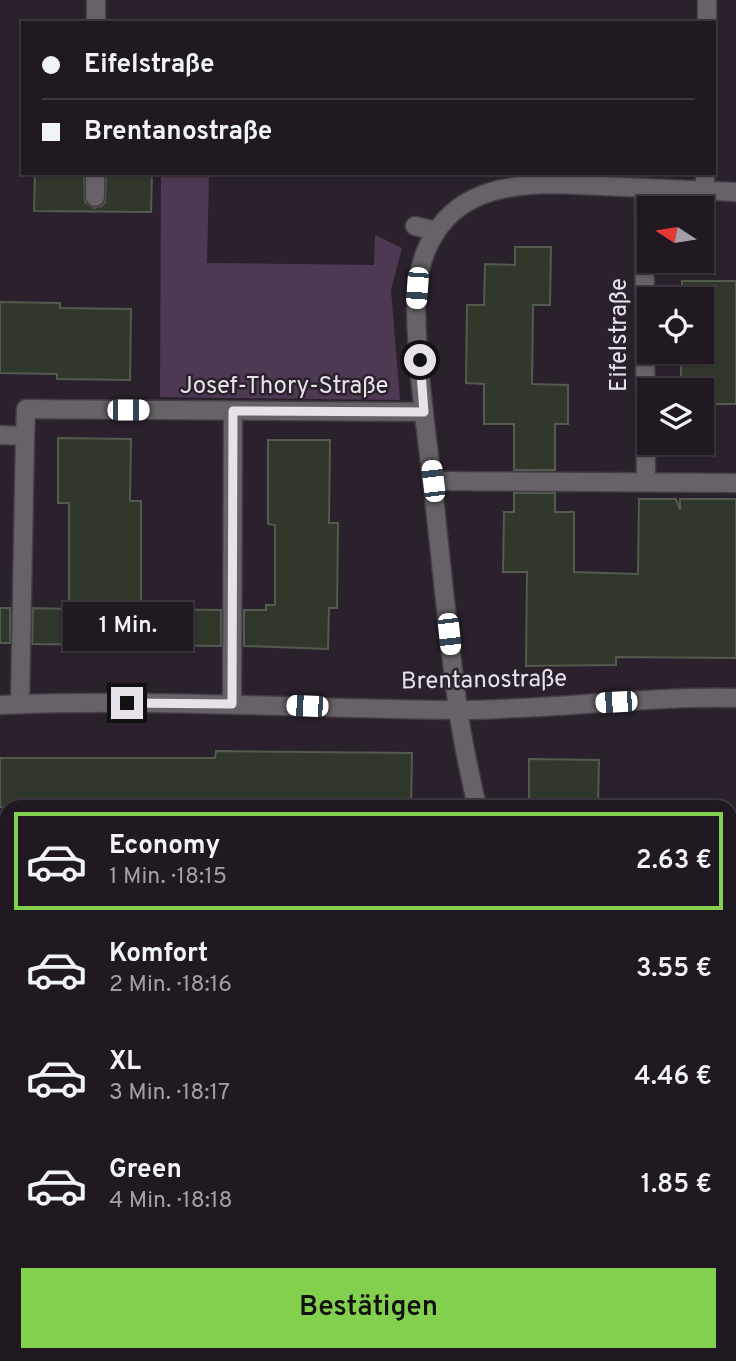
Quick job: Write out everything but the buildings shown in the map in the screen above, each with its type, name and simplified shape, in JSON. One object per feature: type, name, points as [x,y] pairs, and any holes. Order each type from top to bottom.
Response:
[{"type":"street","points":[[96,0],[96,21]]},
{"type":"street","points":[[707,0],[707,21]]},
{"type":"street","points":[[95,175],[95,198]]},
{"type":"street","points":[[476,800],[458,710],[424,412],[416,307],[420,268],[427,248],[436,231],[450,215],[467,202],[502,188],[548,184],[644,188],[705,182],[736,192]]},
{"type":"street","name":"Eifelstraße","points":[[644,188],[646,481]]},
{"type":"street","points":[[415,226],[436,231]]},
{"type":"street","name":"Josef-Thory-Straße","points":[[25,436],[26,409],[424,412]]},
{"type":"street","points":[[232,704],[233,411]]},
{"type":"street","points":[[0,435],[25,436],[20,704]]},
{"type":"street","points":[[433,481],[736,483]]},
{"type":"street","name":"Brentanostraße","points":[[0,705],[232,704],[458,710],[695,697],[736,698]]},
{"type":"shaded area","points":[[161,175],[209,175],[207,263],[374,265],[375,235],[402,248],[391,290],[400,400],[160,397]]},
{"type":"route","points":[[127,703],[232,704],[233,411],[424,412],[420,360]]}]
